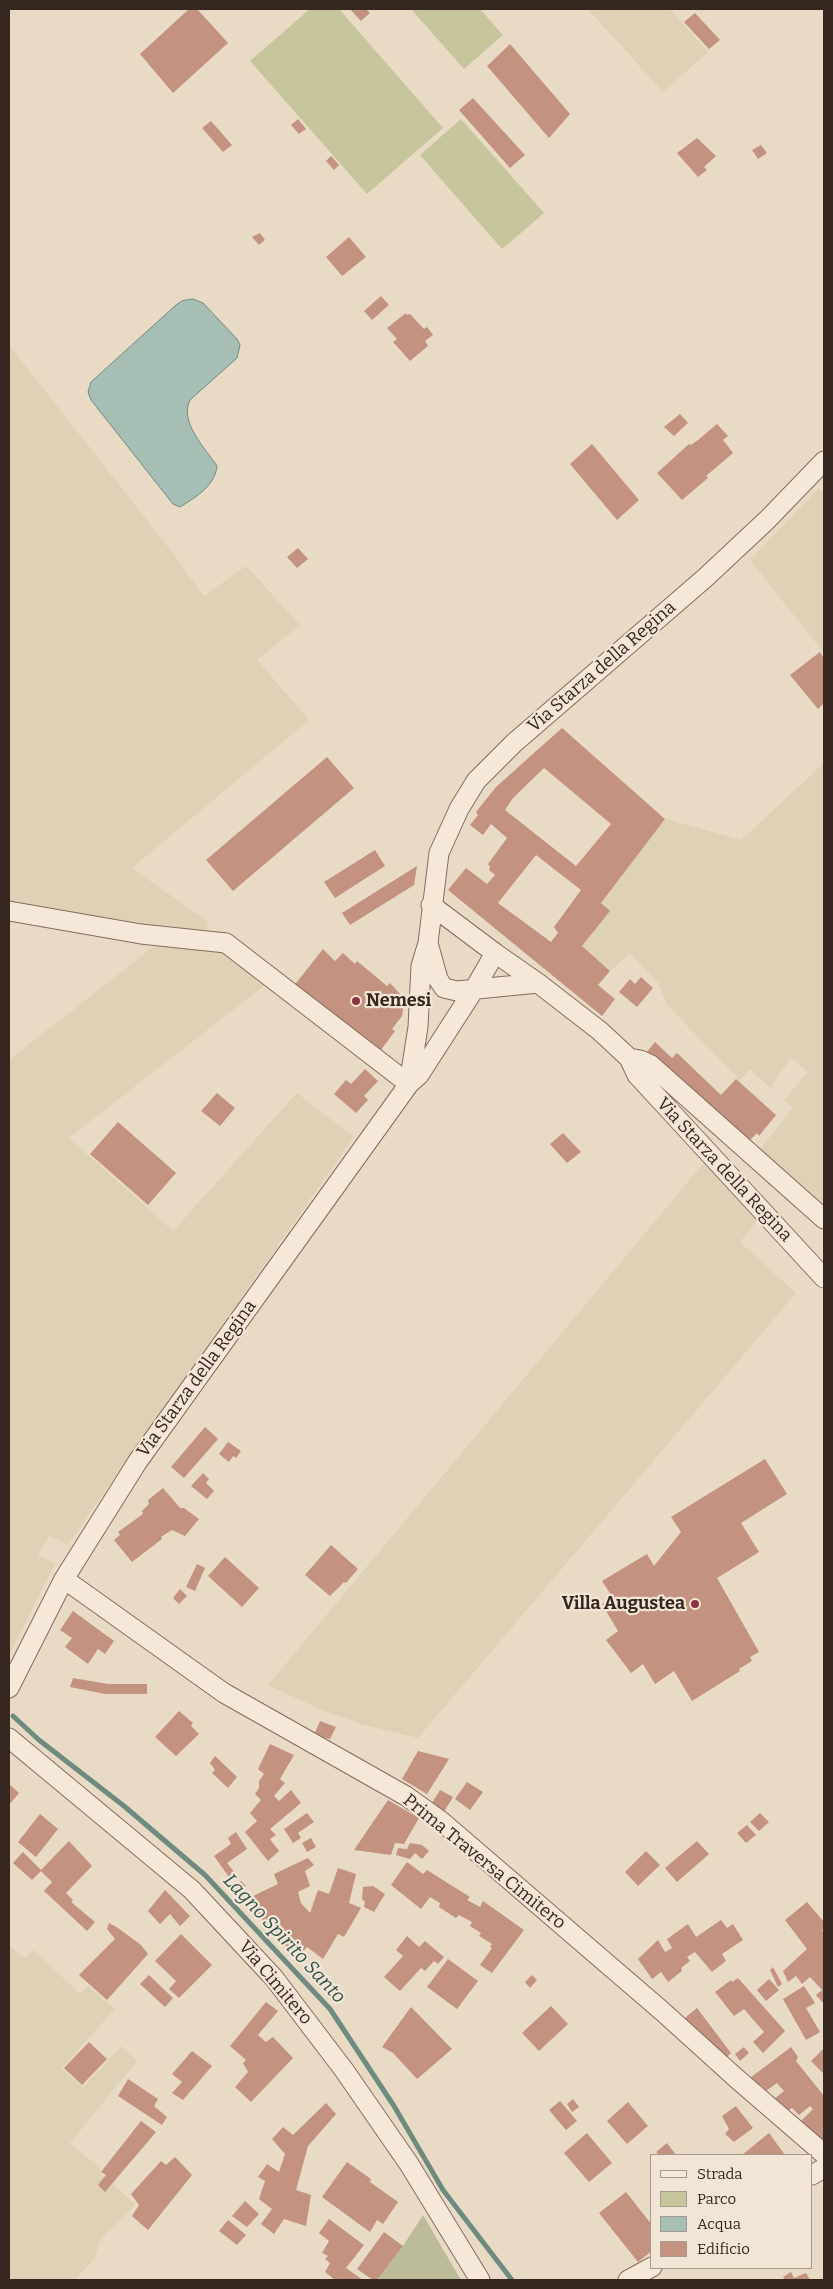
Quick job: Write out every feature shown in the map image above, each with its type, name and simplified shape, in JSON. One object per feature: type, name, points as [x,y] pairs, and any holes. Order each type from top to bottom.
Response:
[{"type":"street","name":"Via Starza della Regina","points":[[409,1084],[418,1028],[420,966],[428,943],[431,906],[439,853],[459,809],[476,781],[514,743],[705,578],[767,520],[824,461]]},
{"type":"street","name":"Via Starza della Regina","points":[[431,906],[538,983],[600,1031],[629,1058],[637,1075],[824,1278]]},
{"type":"street","points":[[9,911],[141,934],[226,944],[409,1084]]},
{"type":"street","name":"Via Starza della Regina","points":[[428,943],[438,980],[444,988],[457,991],[538,983]]},
{"type":"street","name":"Via Starza della Regina","points":[[9,1688],[64,1579],[138,1461],[409,1084],[419,1075],[475,988],[495,953]]},
{"type":"street","name":"Via Starza della Regina","points":[[629,1058],[651,1065],[824,1219]]},
{"type":"street","name":"Prima Traversa Cimitero","points":[[64,1579],[224,1693],[406,1796],[440,1821],[654,2004],[824,2154]]},
{"type":"street","name":"Via Cimitero","points":[[9,1738],[192,1890],[274,1978],[344,2070],[408,2164],[480,2280]]},
{"type":"street","points":[[813,2174],[824,2168]]},
{"type":"street","points":[[628,2280],[650,2267]]},
{"type":"shaded area","points":[[588,9],[670,9],[708,52],[663,92]]},
{"type":"shaded area","points":[[9,345],[165,543],[204,596],[246,566],[300,625],[257,660],[309,720],[132,868],[208,922],[206,934],[156,930],[9,905]]},
{"type":"shaded area","points":[[819,488],[824,494],[824,653],[750,560]]},
{"type":"shaded area","points":[[824,763],[824,1206],[760,1149],[793,1108],[784,1100],[808,1072],[791,1058],[770,1088],[750,1069],[740,1080],[667,1005],[658,983],[630,953],[610,971],[582,946],[610,911],[601,903],[665,819],[741,840]]},
{"type":"shaded area","points":[[157,944],[219,950],[265,985],[69,1138],[173,1231],[297,1093],[354,1137],[68,1544],[49,1536],[38,1555],[55,1564],[9,1655],[9,1060]]},
{"type":"shaded area","points":[[707,1159],[759,1218],[740,1242],[796,1293],[418,1738],[361,1724],[319,1709],[268,1685]]},
{"type":"shaded area","points":[[9,1945],[25,1958],[34,1950],[80,1994],[88,1986],[115,2009],[62,2068],[83,2088],[121,2046],[137,2061],[70,2143],[101,2169],[99,2172],[135,2204],[99,2242],[95,2258],[75,2280],[9,2280]]},
{"type":"green space","points":[[310,9],[339,9],[443,128],[367,194],[250,61]]},
{"type":"green space","points":[[411,9],[480,9],[503,35],[464,69]]},
{"type":"green space","points":[[461,119],[544,213],[502,249],[420,155]]},
{"type":"green space","points":[[423,2215],[461,2280],[377,2280],[403,2246]]},
{"type":"water","points":[[193,299],[203,303],[237,339],[240,345],[237,358],[190,400],[188,417],[191,426],[200,443],[217,466],[209,485],[180,507],[173,504],[91,400],[88,392],[91,382],[176,305],[182,301]]},
{"type":"building","points":[[189,9],[197,9],[228,43],[173,93],[140,54]]},
{"type":"building","points":[[350,9],[366,9],[370,13],[361,21]]},
{"type":"building","points":[[695,13],[720,40],[709,49],[684,22]]},
{"type":"building","points":[[510,44],[570,114],[549,138],[487,66]]},
{"type":"building","points":[[473,98],[525,155],[510,168],[459,110]]},
{"type":"building","points":[[298,119],[306,129],[299,134],[291,125]]},
{"type":"building","points":[[211,121],[232,145],[223,152],[202,128]]},
{"type":"building","points":[[697,138],[716,156],[704,167],[707,170],[698,177],[677,153]]},
{"type":"building","points":[[761,145],[767,153],[758,159],[752,150]]},
{"type":"building","points":[[331,156],[339,165],[334,170],[326,161]]},
{"type":"building","points":[[260,233],[265,240],[259,245],[252,237]]},
{"type":"building","points":[[349,237],[366,257],[342,276],[326,257]]},
{"type":"building","points":[[381,296],[389,305],[372,320],[364,311]]},
{"type":"building","points":[[406,313],[407,315],[410,314],[424,329],[427,327],[433,335],[425,341],[428,346],[410,361],[393,342],[397,339],[387,328]]},
{"type":"building","points":[[680,414],[688,423],[674,436],[664,427]]},
{"type":"building","points":[[717,424],[728,436],[723,440],[733,453],[682,500],[657,473],[689,444],[691,445],[698,440]]},
{"type":"building","points":[[592,444],[639,500],[617,520],[570,464]]},
{"type":"building","points":[[298,548],[308,559],[297,568],[287,557]]},
{"type":"building","points":[[820,652],[824,658],[824,703],[818,709],[790,675]]},
{"type":"building","points":[[562,728],[665,819],[601,903],[610,911],[582,946],[610,971],[598,985],[615,999],[602,1016],[448,890],[466,868],[487,884],[495,875],[489,870],[488,864],[507,838],[491,824],[483,835],[470,825],[478,815],[476,812],[496,787]],"holes":[[[544,768],[611,824],[576,866],[505,810],[513,798]],[[536,855],[581,890],[554,927],[558,933],[551,942],[498,903]]]},
{"type":"building","points":[[327,757],[354,788],[233,891],[206,860]]},
{"type":"building","points":[[375,850],[385,866],[335,898],[324,882]]},
{"type":"building","points":[[417,866],[414,885],[350,925],[342,913]]},
{"type":"building","name":"Nemesi","points":[[323,949],[335,961],[343,953],[355,964],[357,961],[387,986],[390,983],[402,996],[400,1000],[404,1002],[402,1016],[392,1029],[395,1031],[378,1054],[293,987]]},
{"type":"building","points":[[641,977],[653,988],[637,1007],[619,992],[630,979],[635,984]]},
{"type":"building","points":[[655,1042],[672,1058],[677,1053],[721,1095],[736,1079],[776,1115],[759,1136],[757,1133],[746,1144],[646,1053]]},
{"type":"building","points":[[365,1069],[378,1081],[364,1096],[368,1100],[356,1113],[334,1094],[346,1080],[351,1084]]},
{"type":"building","points":[[217,1093],[235,1108],[220,1126],[201,1111]]},
{"type":"building","points":[[118,1122],[176,1173],[148,1205],[90,1154]]},
{"type":"building","points":[[563,1133],[581,1152],[567,1163],[550,1144]]},
{"type":"building","points":[[205,1427],[218,1439],[184,1478],[171,1467]]},
{"type":"building","points":[[228,1442],[241,1451],[236,1458],[233,1456],[229,1462],[219,1454]]},
{"type":"building","points":[[765,1459],[787,1494],[741,1523],[759,1552],[717,1578],[759,1652],[750,1657],[752,1661],[739,1669],[740,1671],[692,1701],[674,1671],[655,1684],[643,1664],[631,1673],[606,1640],[618,1631],[602,1604],[613,1598],[602,1581],[647,1554],[654,1566],[681,1532],[671,1517]]},
{"type":"building","points":[[203,1473],[209,1479],[206,1483],[214,1491],[207,1499],[191,1486]]},
{"type":"building","points":[[163,1488],[180,1508],[184,1508],[199,1519],[185,1536],[172,1530],[132,1562],[114,1540],[120,1535],[118,1532],[143,1514],[142,1511],[149,1504],[148,1500]]},
{"type":"building","points":[[331,1545],[358,1569],[346,1583],[344,1582],[330,1596],[305,1575]]},
{"type":"building","points":[[225,1557],[259,1588],[242,1607],[208,1576]]},
{"type":"building","points":[[197,1564],[205,1568],[195,1591],[186,1587]]},
{"type":"building","points":[[180,1589],[187,1596],[179,1604],[173,1598]]},
{"type":"building","points":[[73,1611],[114,1641],[105,1654],[98,1649],[88,1664],[65,1647],[72,1638],[60,1630]]},
{"type":"building","points":[[73,1678],[108,1684],[147,1684],[147,1694],[105,1694],[70,1687]]},
{"type":"building","points":[[179,1711],[193,1723],[191,1726],[199,1734],[176,1756],[155,1737]]},
{"type":"building","points":[[320,1721],[336,1727],[330,1739],[314,1735]]},
{"type":"building","points":[[270,1744],[294,1755],[280,1779],[285,1783],[274,1796],[279,1801],[291,1790],[301,1803],[270,1829],[276,1835],[270,1839],[279,1851],[268,1861],[245,1832],[257,1821],[250,1813],[261,1800],[255,1794],[259,1788],[259,1781],[264,1774],[258,1769]]},
{"type":"building","points":[[418,1751],[449,1759],[427,1794],[402,1779]]},
{"type":"building","points":[[215,1756],[237,1777],[228,1788],[212,1773],[215,1770],[210,1763]]},
{"type":"building","points":[[467,1782],[483,1792],[470,1810],[455,1799]]},
{"type":"building","points":[[9,1784],[19,1793],[9,1805]]},
{"type":"building","points":[[440,1790],[453,1797],[442,1815],[430,1806]]},
{"type":"building","points":[[388,1800],[419,1818],[404,1844],[395,1843],[391,1855],[354,1850]]},
{"type":"building","points":[[307,1813],[314,1822],[298,1833],[301,1838],[293,1843],[284,1829]]},
{"type":"building","points":[[760,1813],[769,1822],[759,1831],[750,1822]]},
{"type":"building","points":[[40,1814],[58,1829],[36,1857],[18,1842]]},
{"type":"building","points":[[747,1825],[756,1835],[746,1843],[737,1833]]},
{"type":"building","points":[[236,1832],[247,1849],[227,1863],[235,1873],[229,1877],[214,1856],[231,1844],[228,1838]]},
{"type":"building","points":[[311,1838],[316,1847],[307,1852],[302,1843]]},
{"type":"building","points":[[69,1841],[92,1866],[66,1893],[73,1900],[71,1902],[95,1922],[87,1931],[44,1891],[52,1882],[41,1871],[32,1880],[13,1863],[23,1852],[41,1870]]},
{"type":"building","points":[[697,1841],[709,1854],[677,1882],[665,1868]]},
{"type":"building","points":[[410,1843],[422,1845],[429,1851],[422,1859],[415,1853],[410,1859],[396,1855],[398,1848],[407,1849]]},
{"type":"building","points":[[646,1851],[660,1865],[638,1886],[625,1872]]},
{"type":"building","points":[[308,1858],[314,1865],[305,1871],[310,1886],[298,1892],[301,1903],[310,1913],[318,1890],[329,1894],[338,1868],[356,1874],[349,1903],[361,1908],[344,1937],[338,1934],[323,1959],[307,1947],[297,1959],[248,1903],[255,1895],[278,1884],[274,1874]]},
{"type":"building","points":[[407,1862],[423,1874],[427,1870],[470,1897],[467,1900],[480,1907],[483,1901],[524,1930],[492,1973],[480,1965],[492,1948],[490,1947],[492,1944],[479,1936],[481,1933],[470,1926],[472,1922],[459,1915],[456,1918],[439,1907],[440,1903],[430,1897],[421,1909],[391,1885]]},
{"type":"building","points":[[241,1881],[246,1886],[240,1892],[234,1887]]},
{"type":"building","points":[[373,1886],[385,1894],[374,1912],[364,1907],[365,1902],[362,1899],[363,1887]]},
{"type":"building","points":[[165,1890],[190,1916],[180,1926],[170,1914],[160,1924],[148,1911]]},
{"type":"building","points":[[807,1902],[824,1922],[822,1930],[824,1933],[824,2004],[816,1995],[822,1990],[810,1977],[802,1984],[796,1976],[788,1982],[783,1971],[807,1949],[785,1920]]},
{"type":"building","points":[[721,1920],[727,1928],[733,1924],[743,1940],[722,1954],[726,1961],[712,1972],[695,1952],[687,1957],[690,1961],[681,1968],[682,1971],[668,1982],[661,1972],[652,1979],[638,1959],[658,1940],[665,1952],[672,1948],[667,1939],[688,1924],[696,1937]]},
{"type":"building","points":[[109,1923],[141,1945],[148,1954],[107,2000],[79,1975],[115,1939],[107,1929]]},
{"type":"building","points":[[181,1934],[212,1965],[179,1998],[169,1989],[176,1981],[155,1961]]},
{"type":"building","points":[[407,1936],[419,1947],[425,1941],[444,1957],[438,1964],[434,1961],[425,1971],[421,1968],[400,1991],[384,1977],[403,1956],[396,1950]]},
{"type":"building","points":[[448,1959],[478,1981],[457,2009],[427,1987]]},
{"type":"building","points":[[773,1967],[782,1984],[778,1987],[770,1970]]},
{"type":"building","points":[[149,1975],[173,1998],[165,2007],[140,1984]]},
{"type":"building","points":[[532,1975],[537,1980],[530,1988],[525,1982]]},
{"type":"building","points":[[738,1978],[785,2031],[763,2053],[753,2042],[764,2032],[744,2009],[734,2016],[715,1992],[731,1980],[732,1982]]},
{"type":"building","points":[[769,1979],[779,1990],[766,2001],[757,1990]]},
{"type":"building","points":[[804,1986],[815,2003],[806,2008],[820,2032],[806,2040],[783,1999]]},
{"type":"building","points":[[266,2002],[278,2011],[258,2035],[266,2042],[273,2037],[293,2058],[251,2102],[235,2087],[248,2072],[243,2063],[246,2060],[230,2046]]},
{"type":"building","points":[[551,2006],[568,2024],[539,2051],[522,2033]]},
{"type":"building","points":[[411,2007],[452,2049],[417,2079],[393,2053],[382,2047]]},
{"type":"building","points":[[697,2008],[731,2053],[723,2060],[681,2021]]},
{"type":"building","points":[[89,2042],[107,2059],[82,2085],[64,2068]]},
{"type":"building","points":[[744,2047],[749,2053],[740,2061],[735,2054]]},
{"type":"building","points":[[791,2047],[798,2057],[796,2061],[824,2096],[824,2147],[801,2121],[813,2109],[810,2106],[799,2115],[792,2108],[786,2112],[781,2104],[778,2108],[772,2101],[784,2091],[777,2083],[766,2091],[761,2085],[753,2090],[746,2081]]},
{"type":"building","points":[[824,2048],[824,2074],[811,2061]]},
{"type":"building","points":[[192,2051],[212,2066],[183,2100],[172,2093],[182,2082],[172,2074]]},
{"type":"building","points":[[128,2079],[158,2099],[154,2106],[167,2117],[162,2125],[118,2096]]},
{"type":"building","points":[[573,2099],[579,2107],[572,2112],[567,2104]]},
{"type":"building","points":[[560,2101],[577,2121],[566,2130],[549,2110]]},
{"type":"building","points":[[628,2102],[648,2126],[627,2144],[607,2121]]},
{"type":"building","points":[[326,2103],[336,2114],[308,2146],[296,2190],[311,2195],[306,2226],[284,2219],[274,2234],[261,2224],[272,2209],[259,2199],[265,2181],[258,2177],[267,2164],[279,2172],[285,2154],[272,2139],[283,2127],[293,2135]]},
{"type":"building","points":[[736,2106],[753,2128],[734,2142],[725,2134],[729,2129],[722,2116]]},
{"type":"building","points":[[141,2121],[156,2132],[105,2192],[98,2185],[106,2175],[101,2172]]},
{"type":"building","points":[[587,2133],[612,2163],[589,2182],[564,2153]]},
{"type":"building","points":[[769,2133],[784,2154],[743,2154]]},
{"type":"building","points":[[667,2143],[675,2154],[658,2154],[656,2152]]},
{"type":"building","points":[[175,2157],[192,2175],[148,2230],[132,2216],[139,2205],[131,2194],[161,2161],[166,2165]]},
{"type":"building","points":[[347,2162],[371,2179],[370,2182],[398,2202],[383,2224],[377,2220],[370,2232],[322,2197]]},
{"type":"building","points":[[626,2192],[650,2222],[650,2253],[638,2262],[599,2213]]},
{"type":"building","points":[[245,2201],[259,2214],[247,2227],[232,2216]]},
{"type":"building","points":[[329,2219],[364,2245],[346,2268],[363,2280],[335,2280],[325,2272],[330,2263],[325,2259],[328,2256],[322,2253],[329,2241],[319,2233]]},
{"type":"building","points":[[228,2220],[246,2235],[237,2245],[219,2231]]},
{"type":"building","points":[[384,2232],[403,2246],[377,2280],[373,2280],[357,2269]]},
{"type":"building","points":[[791,2272],[794,2278],[806,2273],[810,2280],[785,2280],[783,2277]]},
{"type":"waterway","name":"Lagno Spirito Santo","points":[[13,1716],[39,1740],[124,1806],[205,1875],[330,2009],[394,2106],[443,2190],[512,2280]]},
{"type":"place","name":"Nemesi","points":[[356,1001]]},
{"type":"place","name":"Villa Augustea","points":[[695,1604]]}]
